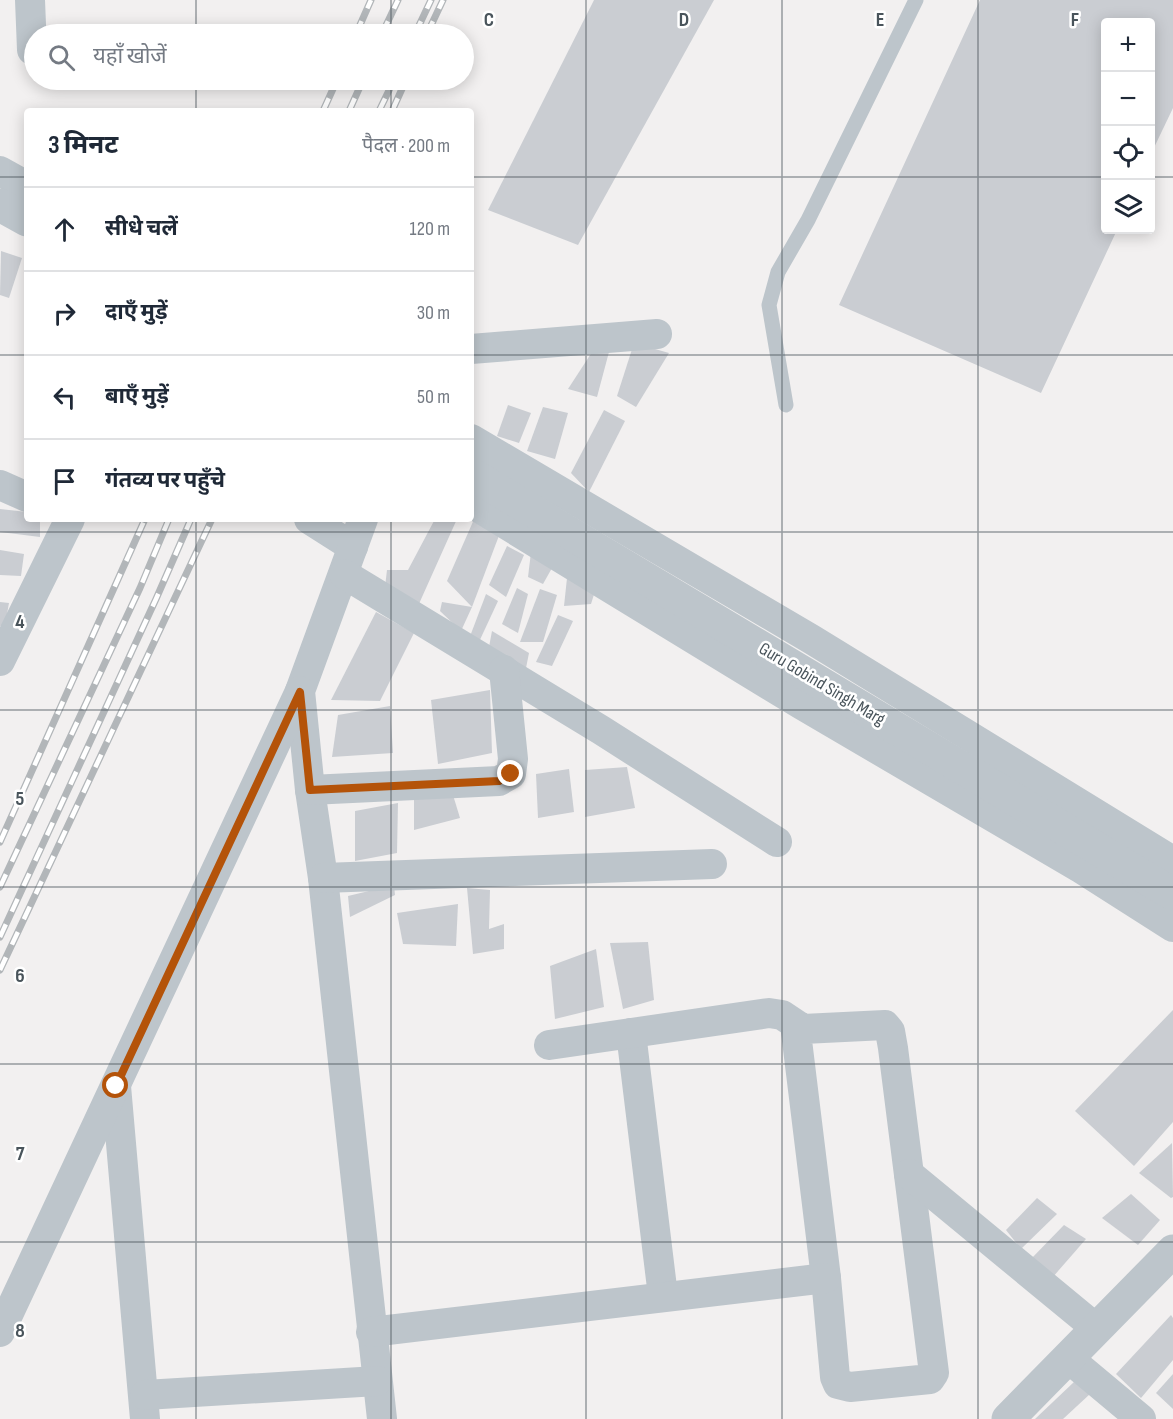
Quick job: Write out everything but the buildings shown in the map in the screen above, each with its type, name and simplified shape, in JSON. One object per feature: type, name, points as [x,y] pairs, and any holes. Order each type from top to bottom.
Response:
[{"type":"street","points":[[30,0],[31,24]]},
{"type":"street","points":[[0,171],[24,184]]},
{"type":"street","points":[[0,205],[24,218]]},
{"type":"street","points":[[474,349],[657,334]]},
{"type":"street","points":[[474,441],[811,639],[1172,857]]},
{"type":"street","name":"Guru Gobind Singh Marg","points":[[474,476],[1173,894]]},
{"type":"street","points":[[0,484],[24,496]]},
{"type":"street","points":[[474,504],[802,705],[1082,869],[1173,927]]},
{"type":"street","points":[[0,661],[69,522]]},
{"type":"street","points":[[314,522],[353,546],[504,670],[777,842]]},
{"type":"street","points":[[0,1332],[300,692],[353,546]]},
{"type":"street","points":[[310,790],[499,781],[511,774],[513,759],[504,670]]},
{"type":"street","points":[[300,692],[310,790],[323,878],[382,1419]]},
{"type":"street","points":[[323,878],[712,864]]},
{"type":"street","points":[[549,1045],[769,1013],[782,1015],[803,1029],[885,1025],[890,1031],[893,1048],[934,1373],[930,1379],[850,1387],[838,1384],[835,1377],[826,1278],[795,1024]]},
{"type":"street","points":[[631,1033],[663,1296]]},
{"type":"street","points":[[116,1086],[145,1407],[377,1381]]},
{"type":"street","points":[[909,1174],[1097,1329]]},
{"type":"street","points":[[1008,1419],[1173,1251]]},
{"type":"street","points":[[371,1332],[826,1278]]},
{"type":"street","points":[[1068,1358],[1141,1419]]},
{"type":"lane","points":[[786,405],[769,305],[778,272],[808,220],[916,0]]},
{"type":"railway","points":[[360,24],[371,0]]},
{"type":"railway","points":[[387,24],[398,0]]},
{"type":"railway","points":[[420,24],[431,0]]},
{"type":"railway","points":[[432,24],[443,0]]},
{"type":"railway","points":[[324,108],[332,90]]},
{"type":"railway","points":[[350,108],[358,90]]},
{"type":"railway","points":[[380,108],[389,90]]},
{"type":"railway","points":[[393,108],[401,90]]},
{"type":"railway","points":[[0,842],[144,522]]},
{"type":"railway","points":[[0,887],[140,588],[168,522]]},
{"type":"railway","points":[[0,937],[190,522]]},
{"type":"railway","points":[[0,970],[211,522]]},
{"type":"route","points":[[116,1086],[300,692],[310,790],[499,781],[511,774]]}]
